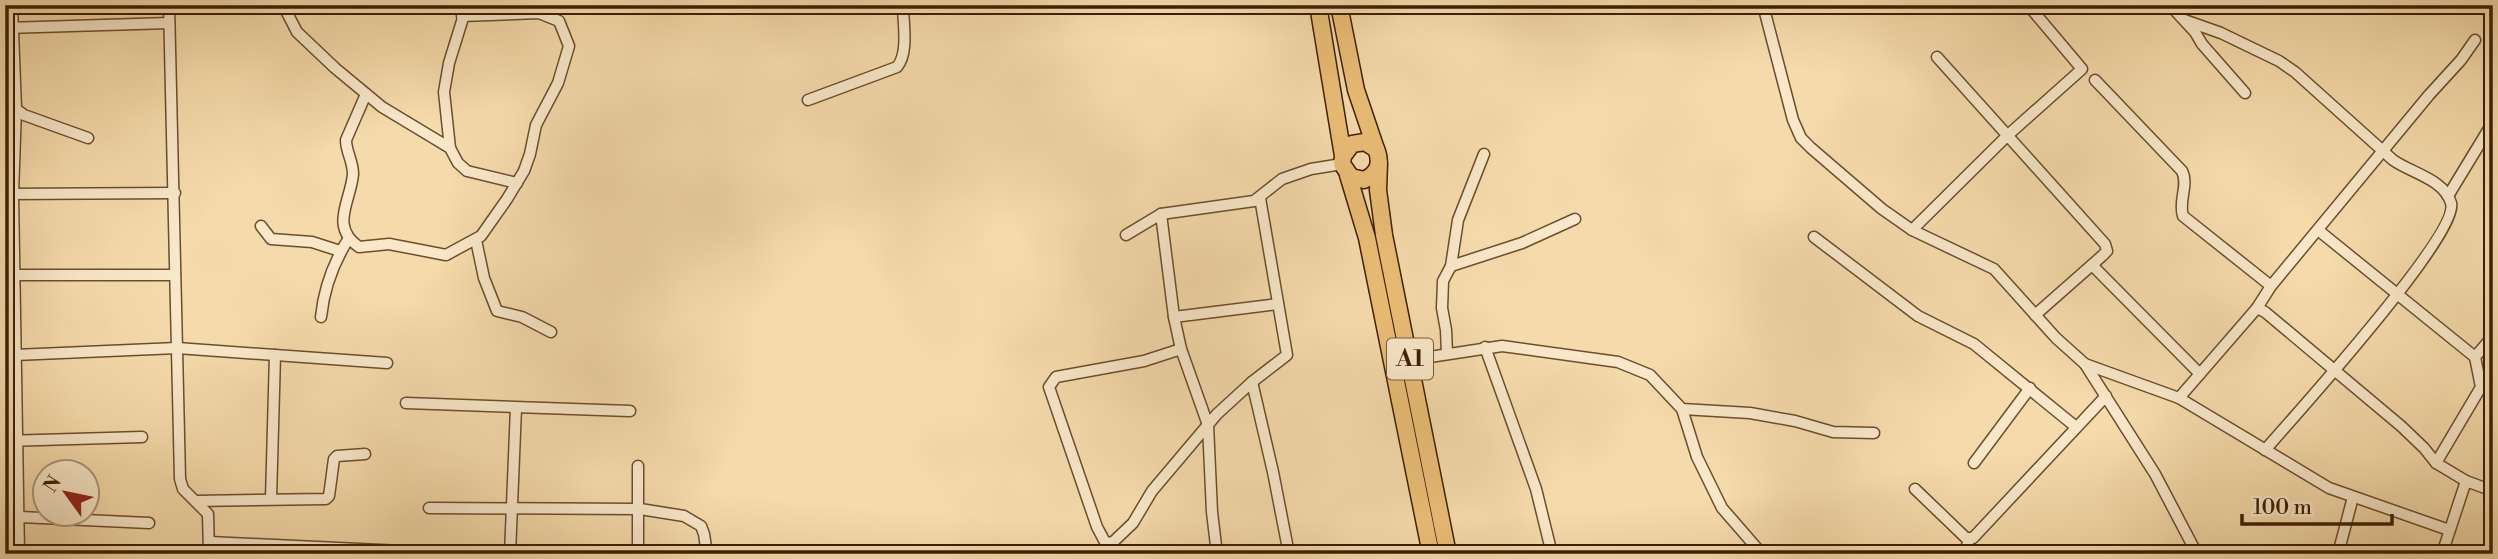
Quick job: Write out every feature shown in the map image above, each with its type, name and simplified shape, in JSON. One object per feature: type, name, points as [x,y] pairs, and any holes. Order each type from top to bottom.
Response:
[{"type":"highway","name":"A1","points":[[1318,5],[1344,165],[1367,238],[1431,554]]},
{"type":"highway","name":"A1","points":[[1339,5],[1356,90],[1377,156],[1380,212],[1448,554]]},
{"type":"highway","points":[[1358,142],[1371,145],[1377,156],[1377,170],[1370,177],[1357,180],[1344,165],[1347,148],[1358,142]]},
{"type":"street","points":[[12,5],[8,28],[10,354],[18,441],[19,554]]},
{"type":"street","points":[[169,5],[180,480],[184,489],[208,514],[209,554]]},
{"type":"street","points":[[283,5],[292,24],[307,42],[366,94],[405,122],[450,148]]},
{"type":"street","points":[[467,5],[449,63],[444,92],[450,148],[458,163],[467,171],[517,183]]},
{"type":"street","points":[[808,100],[897,67],[902,62],[903,5]]},
{"type":"street","points":[[1763,5],[1784,92],[1801,138],[1882,209],[1912,230],[1994,269],[2035,315],[2085,364],[2155,474],[2197,554]]},
{"type":"street","points":[[1912,230],[2008,135],[2082,69],[2028,5]]},
{"type":"street","points":[[2170,5],[2187,21],[2202,44],[2245,93]]},
{"type":"street","points":[[366,94],[346,140],[352,162],[351,185],[343,216],[349,238],[359,247],[389,244],[446,255],[476,240],[517,183],[528,161],[536,125],[558,83],[569,46],[559,21],[547,14],[462,16]]},
{"type":"street","points":[[2187,21],[2221,33],[2295,72],[2406,170],[2428,178],[2448,196],[2452,209],[2445,227],[2398,294],[2265,450]]},
{"type":"street","points":[[8,28],[169,23]]},
{"type":"street","points":[[2179,398],[2257,308],[2271,286],[2475,40]]},
{"type":"street","points":[[1937,57],[2105,244],[2107,251],[2035,315]]},
{"type":"street","points":[[2095,80],[2182,171],[2185,177],[2181,200],[2183,216],[2271,286]]},
{"type":"street","points":[[10,110],[88,138]]},
{"type":"street","points":[[2448,196],[2493,122]]},
{"type":"street","points":[[1447,354],[1442,308],[1443,281],[1451,266],[1458,220],[1484,155]]},
{"type":"street","points":[[1126,235],[1161,214],[1246,203],[1260,198],[1282,179],[1311,169],[1344,165]]},
{"type":"street","points":[[9,194],[175,193]]},
{"type":"street","points":[[1181,349],[1144,361],[1056,377],[1049,387],[1097,527],[1111,548],[1133,523],[1152,491],[1226,404],[1287,355],[1260,198]]},
{"type":"street","points":[[1161,214],[1174,317],[1181,349],[1209,425],[1212,512],[1217,554]]},
{"type":"street","points":[[1451,266],[1522,243],[1575,219]]},
{"type":"street","points":[[261,226],[271,239],[312,242],[340,251]]},
{"type":"street","points":[[2318,230],[2476,357],[2481,387],[2436,463]]},
{"type":"street","points":[[1814,237],[1919,316],[1974,344],[2076,427]]},
{"type":"street","points":[[321,317],[327,281],[349,238]]},
{"type":"street","points":[[476,240],[491,302],[497,311],[522,317],[551,331]]},
{"type":"street","points":[[2092,265],[2200,374]]},
{"type":"street","points":[[10,275],[175,275]]},
{"type":"street","points":[[1174,317],[1278,304]]},
{"type":"street","points":[[2257,308],[2401,426],[2436,463],[2466,481],[2493,491]]},
{"type":"street","points":[[2476,357],[2493,336]]},
{"type":"street","points":[[1410,360],[1485,347],[1520,347],[1618,362],[1650,376],[1682,409],[1697,457],[1722,508],[1762,554]]},
{"type":"street","points":[[1485,347],[1536,489],[1552,554]]},
{"type":"street","points":[[10,354],[177,348],[387,363]]},
{"type":"street","points":[[271,499],[275,355]]},
{"type":"street","points":[[2085,364],[2179,398],[2329,488],[2449,530]]},
{"type":"street","points":[[1252,382],[1289,554]]},
{"type":"street","points":[[2481,387],[2493,387]]},
{"type":"street","points":[[1974,463],[2030,388]]},
{"type":"street","points":[[1964,554],[1969,540],[2106,396]]},
{"type":"street","points":[[406,403],[631,411]]},
{"type":"street","points":[[510,554],[516,408]]},
{"type":"street","points":[[1682,409],[1750,412],[1833,432],[1874,433]]},
{"type":"street","points":[[5,441],[142,437]]},
{"type":"street","points":[[196,502],[326,499],[329,496],[334,458],[365,454]]},
{"type":"street","points":[[638,466],[638,554]]},
{"type":"street","points":[[2442,554],[2466,481]]},
{"type":"street","points":[[1915,489],[1969,540]]},
{"type":"street","points":[[2338,554],[2353,496]]},
{"type":"street","points":[[429,508],[640,509],[684,516],[695,521],[704,534],[707,554]]},
{"type":"street","points":[[20,517],[149,523]]},
{"type":"street","points":[[210,542],[359,552],[402,551]]},
{"type":"waterway","points":[[2471,5],[2493,15]]}]
